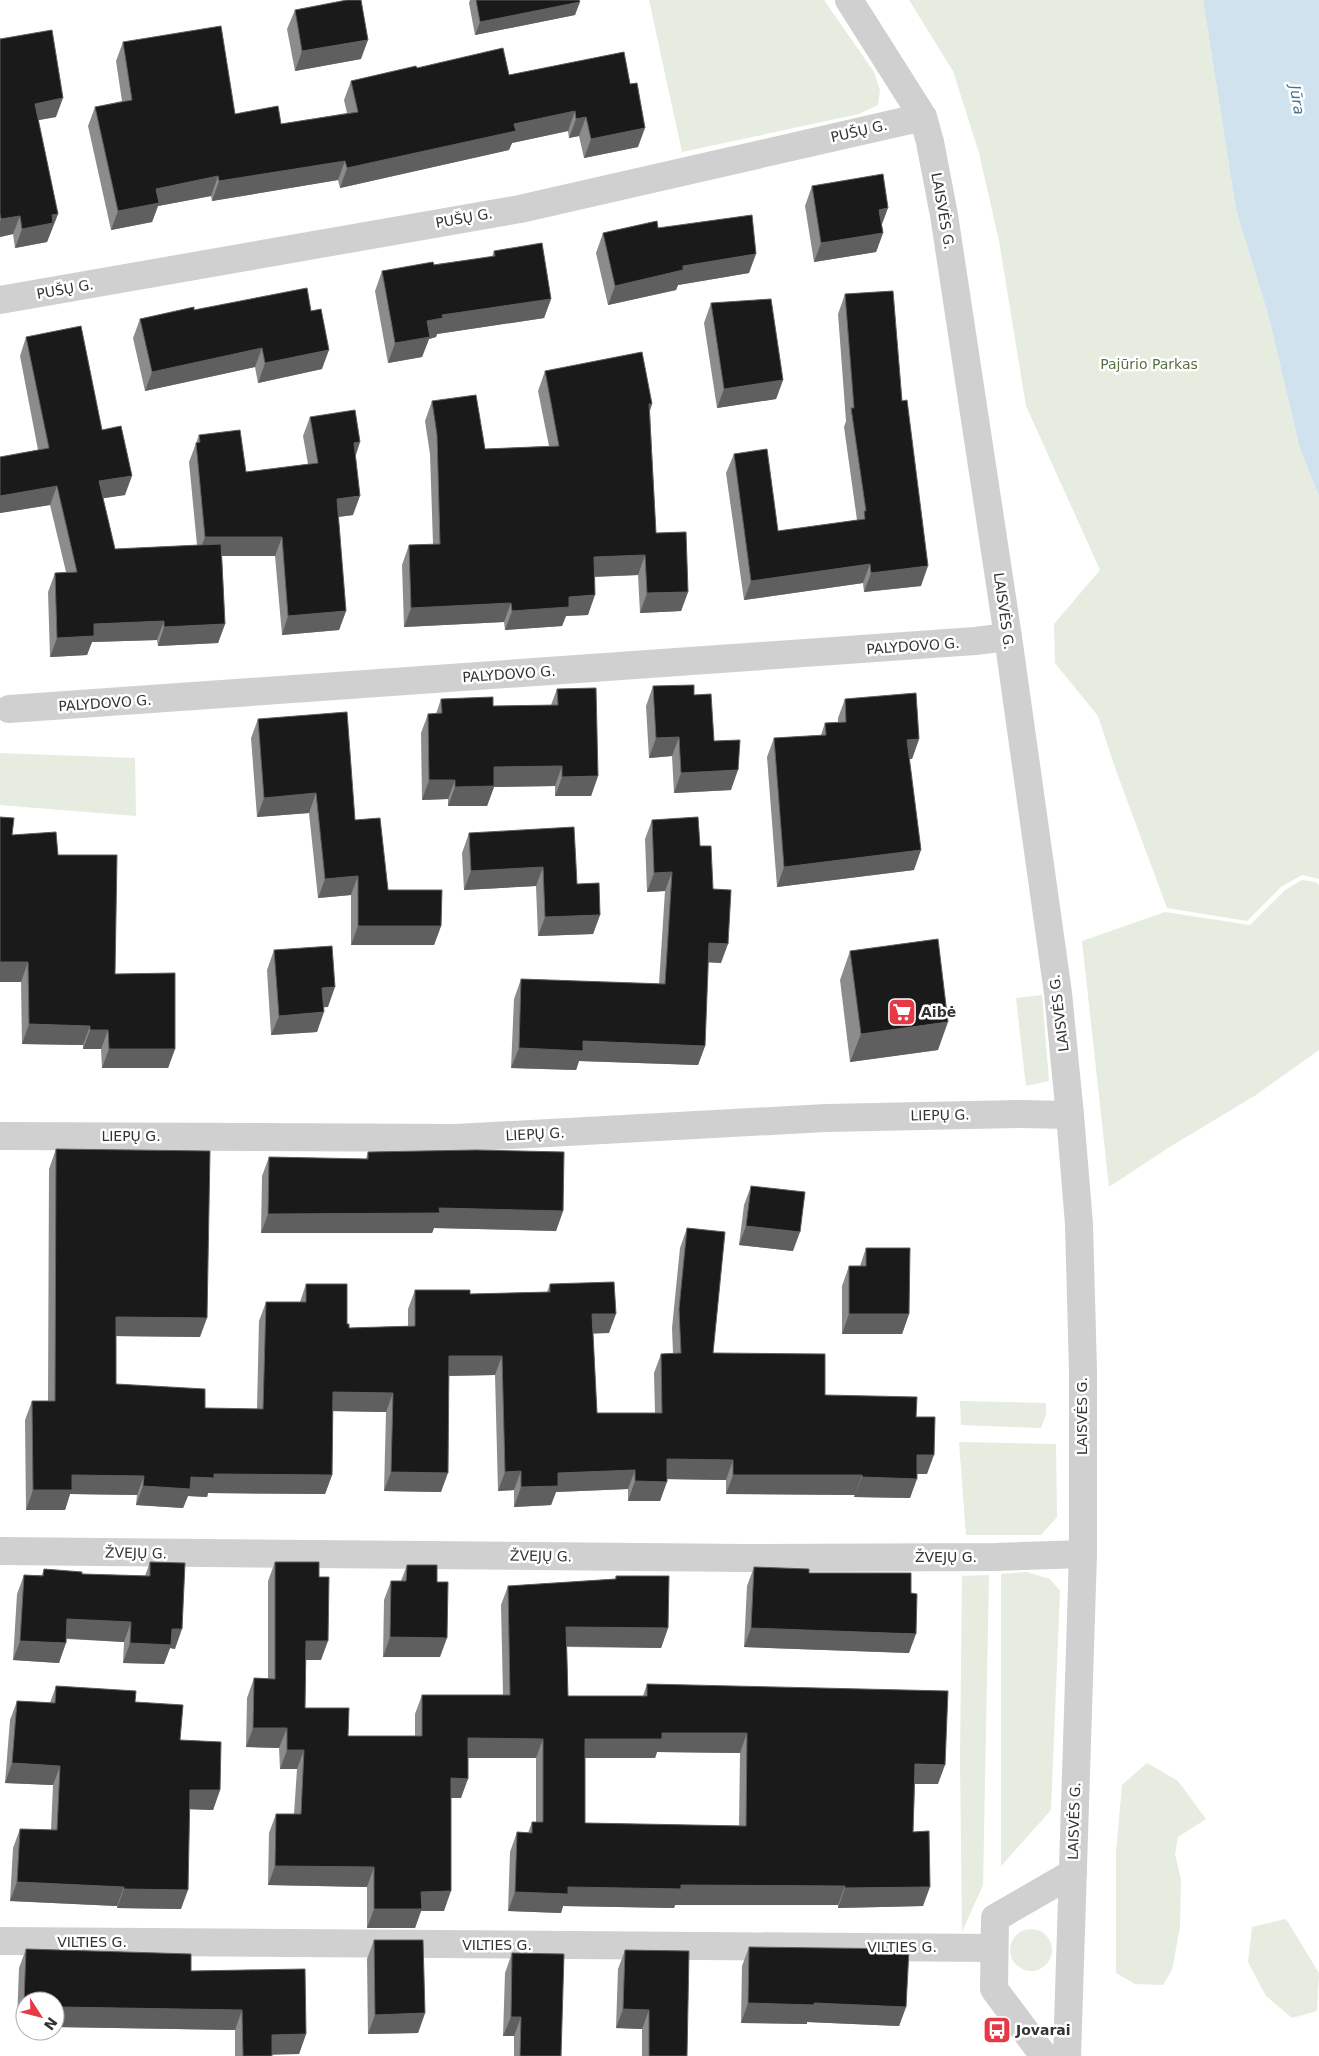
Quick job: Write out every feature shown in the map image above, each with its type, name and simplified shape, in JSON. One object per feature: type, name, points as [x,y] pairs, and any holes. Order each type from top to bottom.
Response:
[{"type":"street","name":"LAISVĖS G.","points":[[849,0],[923,117],[944,215],[1008,637],[1058,993],[1079,1232],[1083,1371],[1083,1554],[1067,2056]]},
{"type":"street","name":"PUŠŲ G.","points":[[0,300],[520,208],[923,117]]},
{"type":"street","name":"PALYDOVO G.","points":[[9,709],[975,641],[1008,637]]},
{"type":"street","name":"LIEPŲ G.","points":[[0,1136],[456,1138],[826,1118],[1021,1114],[1070,1115]]},
{"type":"street","name":"ŽVEJŲ G.","points":[[0,1551],[745,1558],[994,1557],[1083,1554]]},
{"type":"street","points":[[1044,2056],[994,1989],[995,1918],[1072,1873]]},
{"type":"street","name":"VILTIES G.","points":[[0,1941],[994,1948]]},
{"type":"green space","points":[[649,0],[824,0],[874,72],[880,90],[878,105],[859,114],[682,152]]},
{"type":"green space","name":"Pajūrio Parkas","points":[[909,0],[1203,0],[1236,210],[1268,314],[1300,449],[1319,496],[1319,879],[1302,875],[1281,887],[1247,921],[1167,908],[1114,765],[1098,716],[1055,663],[1054,624],[1100,570],[1026,406],[999,241],[979,153],[953,71]]},
{"type":"green space","points":[[0,753],[135,758],[136,816],[0,805]]},
{"type":"green space","points":[[1302,880],[1316,882],[1319,885],[1319,1050],[1256,1095],[1168,1148],[1109,1187],[1082,941],[1165,912],[1250,925],[1285,890]]},
{"type":"green space","points":[[1042,995],[1049,1081],[1026,1086],[1016,998]]},
{"type":"green space","points":[[960,1401],[1046,1403],[1046,1415],[1041,1428],[961,1425]]},
{"type":"green space","points":[[959,1442],[1056,1444],[1057,1517],[1041,1535],[966,1535]]},
{"type":"green space","points":[[1027,1572],[1050,1579],[1060,1591],[1051,1810],[1001,1866],[1001,1574]]},
{"type":"green space","points":[[989,1575],[983,1885],[962,1932],[960,1759],[962,1576]]},
{"type":"green space","points":[[1147,1763],[1178,1781],[1206,1819],[1178,1837],[1175,1854],[1181,1879],[1180,1927],[1172,1970],[1163,1985],[1135,1984],[1116,1973],[1116,1853],[1122,1785]]},
{"type":"green space","points":[[1286,1919],[1319,1973],[1317,2011],[1292,2018],[1266,1996],[1248,1962],[1252,1927]]},
{"type":"green space","points":[[1035,1929],[1043,1932],[1049,1938],[1052,1950],[1049,1962],[1043,1968],[1027,1971],[1019,1968],[1013,1962],[1010,1946],[1013,1938],[1019,1932]]},
{"type":"water","name":"Jūra","points":[[1203,0],[1319,0],[1319,496],[1300,449],[1268,314],[1236,210]]},
{"type":"building","points":[[347,0],[361,0],[368,40],[302,51],[295,10]]},
{"type":"building","points":[[476,0],[579,0],[580,2],[480,22]]},
{"type":"building","points":[[221,26],[235,114],[278,106],[281,124],[358,112],[351,81],[503,48],[509,75],[624,52],[630,84],[637,83],[645,128],[591,139],[586,117],[576,119],[575,111],[514,124],[516,131],[347,168],[345,161],[219,181],[218,176],[156,189],[159,203],[118,211],[95,107],[132,100],[123,42]]},
{"type":"building","points":[[52,30],[63,98],[35,104],[58,214],[52,215],[53,223],[22,229],[20,216],[1,219],[0,214],[0,39]]},
{"type":"building","points":[[883,174],[888,208],[879,210],[883,233],[821,243],[812,186]]},
{"type":"building","points":[[752,215],[756,254],[683,266],[683,270],[615,286],[603,233],[657,221],[658,228]]},
{"type":"building","points":[[542,243],[551,299],[442,315],[443,318],[427,321],[430,337],[395,343],[382,271],[433,262],[434,265],[495,256],[494,251]]},
{"type":"building","points":[[307,288],[311,311],[321,309],[329,350],[265,363],[262,348],[152,372],[140,319],[194,307],[194,310]]},
{"type":"building","points":[[893,291],[902,401],[907,400],[928,566],[871,573],[870,564],[751,581],[734,454],[767,449],[778,531],[865,519],[864,511],[866,511],[851,408],[854,408],[845,294]]},
{"type":"building","points":[[771,299],[783,380],[724,389],[711,303]]},
{"type":"building","points":[[81,326],[102,430],[121,426],[132,476],[99,481],[115,549],[221,544],[225,624],[164,627],[164,621],[94,624],[94,636],[57,638],[55,573],[77,572],[57,486],[0,496],[0,457],[49,448],[26,337]]},
{"type":"building","points":[[642,352],[652,404],[649,404],[656,533],[686,532],[688,592],[647,593],[645,555],[594,557],[595,595],[569,597],[569,607],[512,611],[511,603],[411,608],[409,545],[440,544],[437,435],[432,401],[476,395],[485,449],[559,446],[545,371]]},
{"type":"building","points":[[355,410],[360,442],[354,443],[360,496],[337,499],[346,611],[288,616],[282,537],[205,537],[196,443],[200,442],[199,435],[240,430],[246,472],[318,463],[310,417]]},
{"type":"building","points":[[694,685],[694,695],[711,694],[714,741],[740,740],[738,770],[681,773],[679,737],[656,738],[653,686]]},
{"type":"building","points":[[596,688],[598,776],[562,777],[562,766],[494,767],[494,786],[455,787],[455,780],[429,780],[428,714],[442,713],[441,699],[493,697],[493,706],[558,705],[557,689]]},
{"type":"building","points":[[916,693],[919,739],[907,740],[921,850],[784,867],[774,738],[826,735],[825,723],[846,722],[845,699]]},
{"type":"building","points":[[347,712],[355,820],[380,818],[388,890],[442,890],[441,926],[358,926],[358,876],[325,879],[316,793],[264,798],[258,719]]},
{"type":"building","points":[[0,817],[14,818],[12,835],[56,832],[58,855],[117,855],[115,974],[175,973],[175,1049],[109,1049],[108,1030],[90,1030],[90,1026],[29,1024],[28,962],[0,962]]},
{"type":"building","points":[[698,817],[700,846],[711,846],[713,889],[731,890],[728,944],[709,943],[705,1046],[583,1041],[583,1051],[519,1048],[521,979],[665,984],[672,872],[654,873],[652,820]]},
{"type":"building","points":[[574,827],[577,884],[599,883],[600,915],[545,917],[543,867],[471,871],[469,833]]},
{"type":"building","points":[[938,939],[948,1022],[861,1034],[850,951]]},
{"type":"building","points":[[332,946],[335,987],[322,988],[324,1012],[279,1016],[274,950]]},
{"type":"building","points":[[56,1149],[210,1151],[207,1318],[116,1317],[116,1384],[205,1389],[205,1408],[263,1409],[266,1302],[306,1302],[306,1284],[347,1284],[347,1324],[349,1324],[349,1328],[415,1326],[415,1290],[470,1290],[470,1294],[550,1292],[550,1284],[614,1282],[616,1314],[592,1314],[597,1413],[662,1413],[661,1354],[681,1353],[679,1309],[687,1228],[725,1232],[713,1353],[825,1354],[825,1395],[917,1397],[916,1417],[935,1417],[934,1455],[917,1455],[917,1479],[862,1477],[862,1475],[733,1475],[733,1460],[667,1459],[667,1482],[635,1481],[635,1470],[558,1473],[558,1486],[521,1487],[521,1471],[505,1472],[502,1356],[449,1356],[448,1473],[391,1472],[393,1393],[333,1392],[332,1475],[214,1474],[214,1478],[191,1477],[190,1489],[143,1486],[144,1476],[72,1475],[72,1490],[33,1490],[32,1401],[55,1401]]},
{"type":"building","points":[[476,1150],[564,1152],[563,1211],[439,1208],[440,1213],[268,1214],[269,1157],[368,1159],[368,1152]]},
{"type":"building","points":[[751,1186],[805,1192],[800,1232],[746,1226]]},
{"type":"building","points":[[866,1248],[910,1248],[909,1314],[849,1314],[849,1266],[866,1266]]},
{"type":"building","points":[[150,1562],[185,1563],[182,1629],[172,1629],[171,1645],[130,1643],[131,1622],[67,1619],[66,1643],[20,1641],[24,1575],[43,1576],[44,1569],[82,1572],[82,1574],[150,1576]]},
{"type":"building","points":[[275,1562],[319,1562],[319,1577],[329,1577],[328,1641],[306,1641],[305,1708],[349,1708],[348,1736],[422,1736],[422,1695],[510,1695],[508,1586],[616,1579],[616,1576],[669,1576],[668,1628],[566,1627],[568,1696],[647,1696],[647,1684],[948,1691],[945,1765],[915,1764],[913,1832],[929,1831],[930,1887],[845,1888],[845,1886],[681,1885],[681,1889],[568,1887],[568,1894],[515,1892],[517,1832],[532,1833],[532,1822],[543,1822],[543,1739],[468,1738],[468,1779],[451,1778],[451,1891],[421,1892],[422,1909],[374,1909],[374,1867],[275,1866],[276,1814],[301,1814],[304,1750],[287,1750],[287,1728],[253,1728],[254,1678],[275,1679]],"holes":[[[662,1733],[747,1733],[746,1826],[585,1823],[585,1739],[662,1739]]]},
{"type":"building","points":[[407,1565],[437,1565],[437,1582],[448,1582],[447,1638],[390,1637],[391,1581],[406,1581]]},
{"type":"building","points":[[754,1567],[809,1569],[809,1573],[911,1573],[911,1593],[917,1594],[916,1634],[751,1628]]},
{"type":"building","points":[[56,1686],[136,1691],[135,1702],[183,1705],[180,1740],[221,1742],[220,1790],[190,1790],[188,1890],[124,1889],[124,1887],[17,1882],[20,1829],[57,1830],[60,1766],[12,1763],[17,1701],[55,1703]]},
{"type":"building","points":[[374,1940],[423,1940],[425,2013],[375,2015]]},
{"type":"building","points":[[749,1947],[909,1949],[906,2007],[814,2003],[814,2005],[748,2003]]},
{"type":"building","points":[[26,1949],[191,1954],[191,1971],[305,1969],[306,2034],[272,2035],[272,2056],[243,2056],[242,2010],[65,2007],[65,1991],[24,1991]]},
{"type":"building","points":[[625,1950],[689,1951],[687,2056],[649,2056],[649,2010],[623,2009]]},
{"type":"building","points":[[512,1953],[564,1954],[561,2056],[520,2056],[521,2017],[511,2017]]},
{"type":"place","name":"Aibė","points":[[902,1012]]},
{"type":"place","name":"Jovarai","points":[[997,2030]]}]
